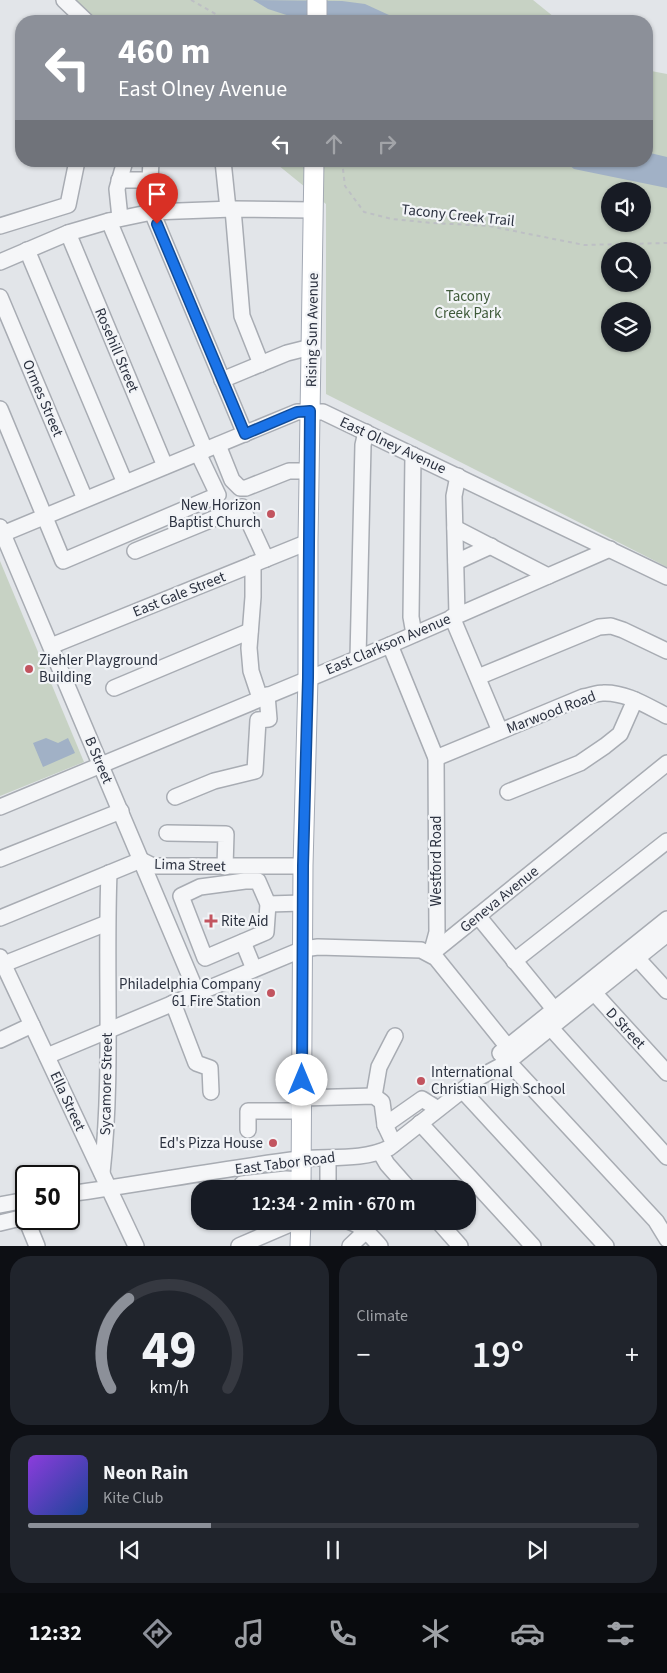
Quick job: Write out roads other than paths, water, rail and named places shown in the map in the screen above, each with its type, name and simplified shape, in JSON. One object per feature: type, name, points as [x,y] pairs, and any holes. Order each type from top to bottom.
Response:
[{"type":"main road","points":[[317,0],[317,15]]},
{"type":"main road","name":"Rising Sun Avenue","points":[[301,1180],[303,866],[308,678],[308,542],[314,167]]},
{"type":"main road","points":[[299,1230],[300,1246]]},
{"type":"street","points":[[64,0],[80,15]]},
{"type":"street","points":[[0,226],[68,205],[76,167]]},
{"type":"street","points":[[0,409],[63,561],[218,495],[207,449],[115,220],[117,189],[123,167]]},
{"type":"street","points":[[120,180],[150,180],[151,167]]},
{"type":"street","points":[[224,167],[242,316],[261,364]]},
{"type":"street","points":[[0,262],[68,233],[152,212],[230,209],[313,210]]},
{"type":"street","points":[[152,212],[245,434]]},
{"type":"street","name":"Rosehill Street","points":[[68,233],[165,466]]},
{"type":"street","points":[[28,250],[125,483]]},
{"type":"street","name":"Ormes Street","points":[[0,297],[85,499]]},
{"type":"street","points":[[222,380],[287,353],[311,347]]},
{"type":"street","name":"East Olney Avenue","points":[[1,532],[44,517],[297,412],[310,411],[323,412],[667,577]]},
{"type":"street","points":[[358,658],[363,445],[366,432]]},
{"type":"street","points":[[207,449],[240,488],[246,488],[289,471],[310,471]]},
{"type":"street","points":[[413,455],[411,617],[414,634]]},
{"type":"street","points":[[458,476],[454,496],[456,562],[454,616],[500,731]]},
{"type":"street","points":[[135,551],[242,508],[259,562],[253,597],[249,648],[251,671],[264,696],[269,719],[258,720],[255,771],[214,781],[174,797]]},
{"type":"street","points":[[455,528],[548,576]]},
{"type":"street","name":"B Street","points":[[1,532],[197,993]]},
{"type":"street","name":"East Gale Street","points":[[51,646],[308,542]]},
{"type":"street","points":[[456,562],[491,546]]},
{"type":"street","name":"East Clarkson Avenue","points":[[0,806],[390,645],[610,549]]},
{"type":"street","points":[[478,677],[599,627],[611,626],[623,630],[667,651]]},
{"type":"street","points":[[114,688],[250,631]]},
{"type":"street","name":"Westford Road","points":[[390,645],[436,758],[437,932],[431,954]]},
{"type":"street","name":"Marwood Road","points":[[436,758],[584,697],[602,693],[619,694],[667,716]]},
{"type":"street","points":[[508,792],[580,762],[605,746],[620,734],[635,700]]},
{"type":"street","name":"Geneva Avenue","points":[[431,954],[667,763]]},
{"type":"street","points":[[0,859],[120,811]]},
{"type":"street","points":[[168,833],[226,834],[225,867]]},
{"type":"street","points":[[514,961],[667,841]]},
{"type":"street","name":"Lima Street","points":[[0,918],[141,860],[155,866],[303,866]]},
{"type":"street","name":"Sycamore Street","points":[[102,1174],[106,1135],[109,873]]},
{"type":"street","points":[[258,881],[268,904],[266,932],[243,942],[205,958],[181,896],[200,887],[258,881]]},
{"type":"street","points":[[268,904],[303,903]]},
{"type":"street","points":[[478,916],[554,1009]]},
{"type":"street","name":"East Tabor Road","points":[[508,1054],[550,1028],[589,988],[667,919]]},
{"type":"street","points":[[2,960],[107,923]]},
{"type":"street","name":"East Tabor Road","points":[[80,1193],[301,1159],[368,1155],[387,1148],[508,1054],[554,1009],[637,958],[667,934]]},
{"type":"street","points":[[243,942],[254,969]]},
{"type":"street","points":[[47,1056],[303,948],[421,950],[436,958],[508,1054],[656,1221],[664,1239]]},
{"type":"street","points":[[637,958],[667,991]]},
{"type":"street","name":"Ella Street","points":[[2,960],[136,1246]]},
{"type":"street","name":"D Street","points":[[589,988],[667,1072]]},
{"type":"street","points":[[173,1003],[196,1063],[210,1068],[211,1092]]},
{"type":"street","points":[[0,1040],[32,1025]]},
{"type":"street","points":[[550,1028],[667,1157]]},
{"type":"street","points":[[374,1096],[379,1067],[395,1036]]},
{"type":"street","points":[[463,1090],[606,1246]]},
{"type":"street","points":[[248,1130],[248,1111],[374,1096],[382,1102],[387,1164],[401,1180]]},
{"type":"street","points":[[385,1125],[422,1098],[438,1109]]},
{"type":"street","points":[[420,1123],[532,1246]]},
{"type":"street","points":[[328,1158],[328,1180]]},
{"type":"street","points":[[269,1164],[272,1180]]},
{"type":"street","points":[[0,1205],[15,1202]]},
{"type":"street","points":[[0,1223],[15,1220]]},
{"type":"street","points":[[31,1230],[37,1246]]},
{"type":"street","points":[[239,1246],[268,1230]]},
{"type":"street","points":[[446,1230],[460,1246]]},
{"type":"street","points":[[350,1246],[366,1231],[380,1246]]},
{"type":"water","points":[[253,0],[342,1],[365,4],[389,15],[286,15],[268,9]]},
{"type":"water","points":[[653,154],[667,157],[667,188],[651,185],[651,182],[638,182],[572,167],[653,167]]},
{"type":"water","points":[[46,738],[58,743],[68,738],[75,753],[43,767],[33,743]]},
{"type":"place","name":"New Horizon Baptist Church","points":[[271,514]]},
{"type":"place","name":"Ziehler Playground Building","points":[[29,669]]},
{"type":"place","name":"Rite Aid","points":[[211,921]]},
{"type":"place","name":"Philadelphia Company 61 Fire Station","points":[[271,993]]},
{"type":"place","name":"International Christian High School","points":[[421,1081]]},
{"type":"place","name":"Ed's Pizza House","points":[[273,1143]]},
{"type":"park label","name":"Tacony Creek Park","points":[[468,304]]}]
